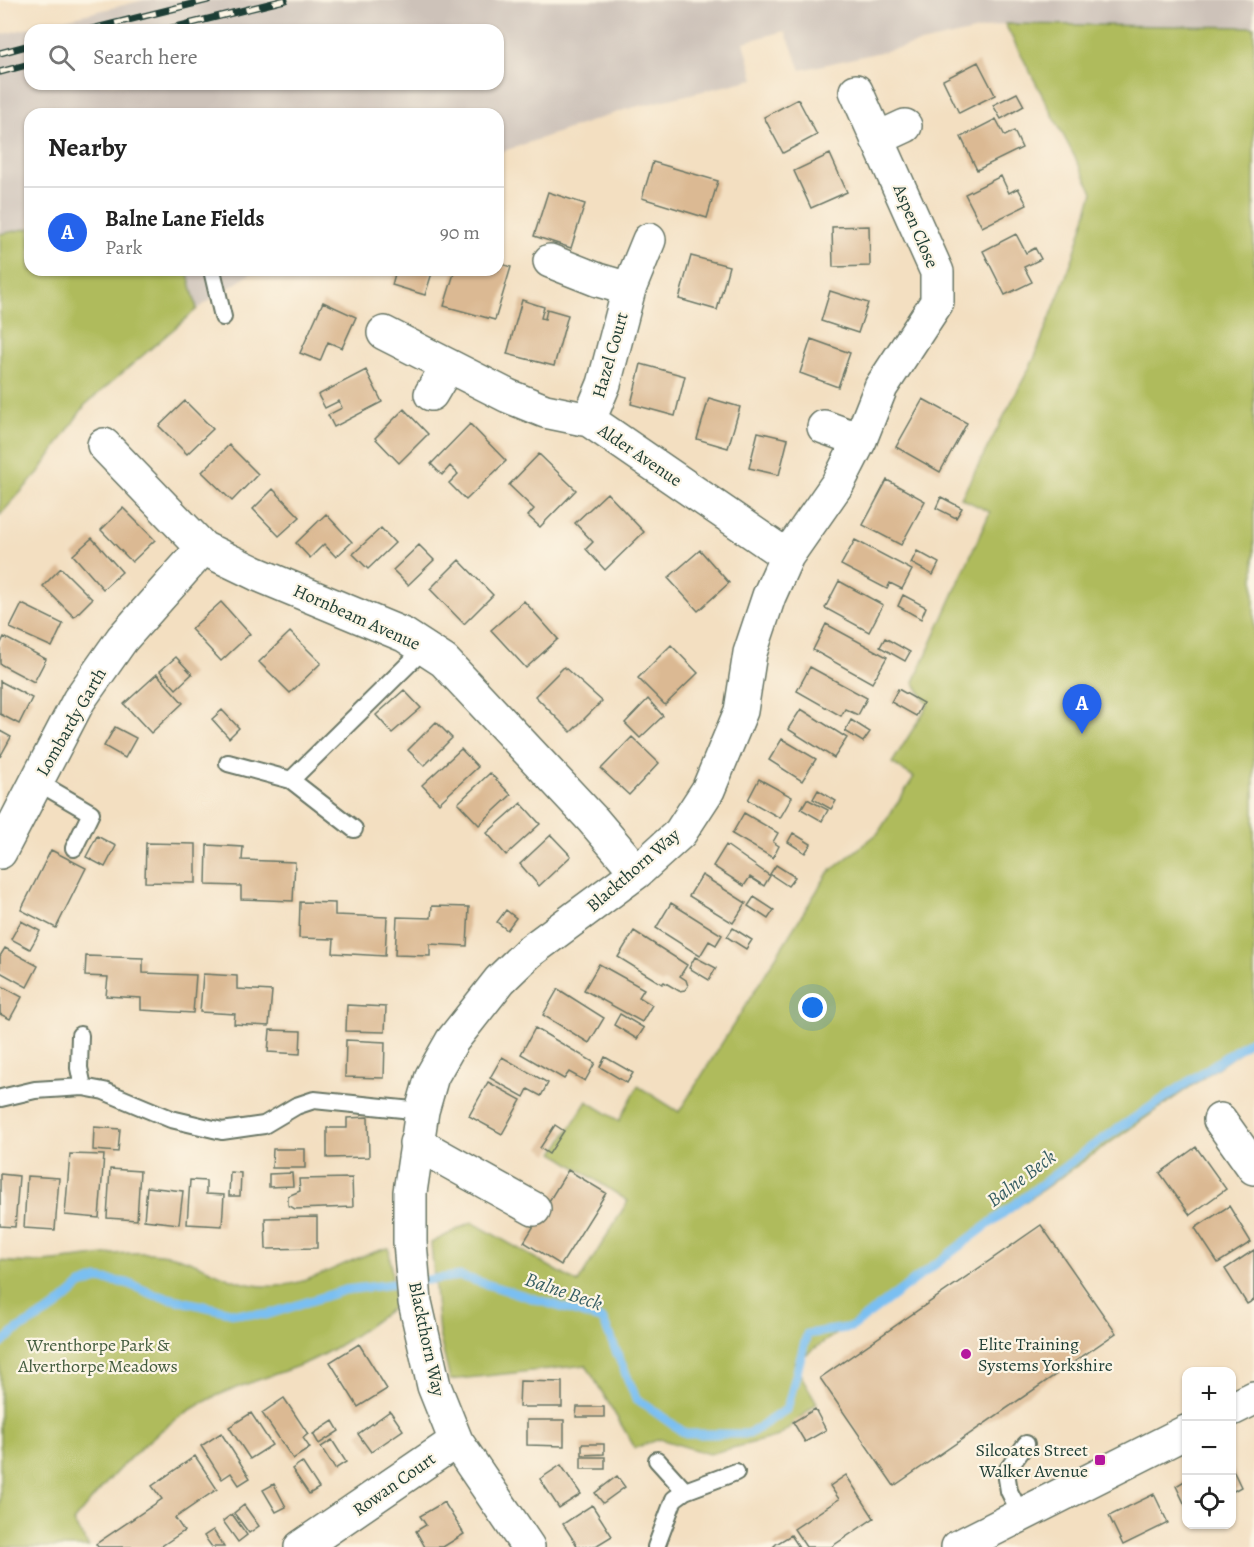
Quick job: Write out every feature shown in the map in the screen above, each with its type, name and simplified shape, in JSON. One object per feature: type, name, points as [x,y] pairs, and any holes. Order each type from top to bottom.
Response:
[{"type":"street","name":"Aspen Close","points":[[787,556],[838,483],[860,440],[881,387],[938,302],[937,272],[891,132],[856,92]]},
{"type":"street","name":"Hazel Court","points":[[589,420],[604,384],[629,289],[649,240]]},
{"type":"street","name":"Hazel Court","points":[[550,261],[598,280],[629,289]]},
{"type":"street","name":"Alder Avenue","points":[[384,333],[439,380],[545,411],[589,420],[787,556]]},
{"type":"street","points":[[824,427],[860,440]]},
{"type":"street","name":"Hornbeam Avenue","points":[[104,445],[203,548],[258,574],[404,634],[426,647],[465,683],[593,820],[637,872]]},
{"type":"street","name":"Lombardy Garth","points":[[0,852],[8,814],[36,781],[79,700],[122,639],[203,548]]},
{"type":"street","name":"Blackthorn Way","points":[[528,1547],[456,1441],[434,1386],[415,1302],[410,1242],[410,1192],[422,1111],[432,1076],[452,1041],[500,980],[529,952],[637,872],[680,833],[708,790],[741,711],[750,653],[769,596],[787,556]]},
{"type":"street","points":[[1220,1120],[1254,1168]]},
{"type":"street","points":[[416,1143],[473,1190],[534,1209]]},
{"type":"street","points":[[1236,1407],[1254,1398]]},
{"type":"street","points":[[958,1547],[990,1539],[1021,1515],[1182,1434]]},
{"type":"street","name":"Rowan Court","points":[[302,1547],[456,1441]]},
{"type":"lane","points":[[213,276],[223,317]]},
{"type":"lane","points":[[291,780],[426,647]]},
{"type":"lane","points":[[228,763],[291,780],[354,829]]},
{"type":"lane","points":[[36,781],[91,813],[74,848]]},
{"type":"lane","points":[[80,1035],[79,1068],[83,1087]]},
{"type":"lane","points":[[1,1098],[35,1090],[83,1087],[104,1091],[171,1119],[222,1131],[264,1125],[296,1106],[314,1100],[422,1111]]},
{"type":"lane","points":[[1021,1515],[1009,1491],[1006,1473],[1026,1444]]},
{"type":"lane","points":[[657,1460],[685,1491]]},
{"type":"lane","points":[[656,1547],[674,1499],[685,1491],[736,1472]]},
{"type":"shaded area","points":[[144,0],[1254,0],[1254,27],[1005,24],[801,70],[785,31],[744,42],[754,79],[627,109],[504,151],[504,108],[24,108],[24,229],[0,234],[0,35],[24,29],[24,90],[504,90],[504,24],[45,24]]},
{"type":"shaded area","points":[[189,276],[247,276],[197,309]]},
{"type":"green space","points":[[1005,24],[1254,27],[1254,1042],[794,1363],[817,1403],[779,1436],[709,1454],[660,1439],[635,1448],[586,1365],[450,1380],[439,1334],[431,1243],[472,1222],[578,1283],[628,1201],[554,1153],[587,1101],[619,1121],[638,1086],[679,1112],[828,873],[878,833],[914,777],[892,763],[928,705],[914,682],[990,512],[961,498],[1034,359],[1073,258],[1093,192]]},
{"type":"green space","points":[[24,229],[24,276],[189,276],[197,309],[85,405],[39,472],[0,515],[0,234]]},
{"type":"green space","name":"Wrenthorpe Park & Alverthorpe Meadows","points":[[389,1248],[395,1306],[360,1332],[323,1354],[298,1366],[212,1398],[172,1422],[136,1452],[73,1522],[89,1547],[0,1547],[0,1261],[41,1262],[120,1254],[160,1254],[190,1261],[230,1279],[260,1286],[277,1286],[306,1280]]},
{"type":"building","points":[[978,62],[995,95],[959,113],[943,80]]},
{"type":"building","points":[[1017,93],[1024,106],[1001,119],[993,105]]},
{"type":"building","points":[[798,99],[817,135],[783,153],[764,117]]},
{"type":"building","points":[[996,119],[1005,136],[1014,131],[1022,148],[977,170],[961,137]]},
{"type":"building","points":[[830,154],[847,192],[811,208],[794,171]]},
{"type":"building","points":[[653,162],[718,181],[707,218],[642,198]]},
{"type":"building","points":[[1001,176],[1009,193],[1018,188],[1027,205],[982,227],[965,194]]},
{"type":"building","points":[[548,192],[585,204],[571,248],[534,236]]},
{"type":"building","points":[[869,226],[870,266],[833,267],[832,227]]},
{"type":"building","points":[[1016,234],[1026,253],[1035,248],[1041,259],[1024,267],[1032,282],[1005,295],[983,251]]},
{"type":"building","points":[[691,256],[729,266],[717,310],[679,299]]},
{"type":"building","points":[[504,265],[511,267],[495,320],[444,306],[453,276],[504,276]]},
{"type":"building","points":[[394,276],[431,276],[425,295],[392,285]]},
{"type":"building","points":[[830,291],[868,303],[858,333],[821,321]]},
{"type":"building","points":[[522,300],[544,307],[541,318],[545,319],[547,309],[568,315],[554,366],[507,354]]},
{"type":"building","points":[[323,302],[356,317],[342,348],[328,342],[320,361],[300,353]]},
{"type":"building","points":[[811,339],[850,353],[838,387],[800,373]]},
{"type":"building","points":[[641,364],[685,376],[675,416],[631,404]]},
{"type":"building","points":[[366,370],[382,402],[334,427],[328,415],[342,408],[339,401],[325,408],[318,395]]},
{"type":"building","points":[[709,398],[740,407],[728,448],[697,439]]},
{"type":"building","points":[[923,399],[967,423],[940,472],[896,447]]},
{"type":"building","points":[[185,401],[213,429],[187,454],[159,426]]},
{"type":"building","points":[[404,409],[428,434],[399,463],[375,438]]},
{"type":"building","points":[[470,424],[506,461],[466,500],[449,483],[458,474],[450,466],[442,475],[431,464]]},
{"type":"building","points":[[758,432],[788,439],[779,475],[749,468]]},
{"type":"building","points":[[229,445],[258,474],[232,501],[202,472]]},
{"type":"building","points":[[539,454],[576,490],[540,527],[528,516],[534,509],[509,485]]},
{"type":"building","points":[[887,480],[925,501],[901,545],[863,525]]},
{"type":"building","points":[[273,489],[300,517],[279,536],[253,509]]},
{"type":"building","points":[[607,493],[644,532],[605,570],[586,549],[593,542],[575,523]]},
{"type":"building","points":[[941,497],[962,508],[956,518],[936,508]]},
{"type":"building","points":[[123,508],[155,540],[132,562],[101,530]]},
{"type":"building","points":[[326,514],[352,542],[336,557],[324,544],[310,558],[296,543]]},
{"type":"building","points":[[381,528],[395,543],[368,569],[353,554]]},
{"type":"building","points":[[92,538],[122,572],[103,589],[73,555]]},
{"type":"building","points":[[855,540],[912,570],[902,589],[890,583],[887,589],[841,565]]},
{"type":"building","points":[[419,545],[434,560],[408,585],[393,570]]},
{"type":"building","points":[[700,550],[729,583],[698,611],[668,578]]},
{"type":"building","points":[[917,551],[939,563],[933,575],[911,563]]},
{"type":"building","points":[[459,560],[493,595],[464,624],[430,589]]},
{"type":"building","points":[[61,568],[92,599],[74,617],[43,586]]},
{"type":"building","points":[[839,581],[883,605],[869,632],[825,608]]},
{"type":"building","points":[[903,595],[926,607],[921,619],[898,606]]},
{"type":"building","points":[[524,601],[558,639],[526,668],[491,630]]},
{"type":"building","points":[[221,602],[250,634],[221,661],[191,629]]},
{"type":"building","points":[[22,604],[63,624],[52,647],[10,628]]},
{"type":"building","points":[[826,624],[887,657],[872,683],[813,650]]},
{"type":"building","points":[[290,632],[321,663],[290,693],[259,662]]},
{"type":"building","points":[[4,637],[46,659],[34,682],[0,664],[0,645]]},
{"type":"building","points":[[885,638],[910,652],[905,661],[880,647]]},
{"type":"building","points":[[671,645],[698,673],[665,705],[638,678]]},
{"type":"building","points":[[176,657],[192,674],[176,689],[160,671]]},
{"type":"building","points":[[564,667],[602,701],[571,732],[535,696]]},
{"type":"building","points":[[810,667],[867,698],[858,715],[845,709],[841,716],[797,691]]},
{"type":"building","points":[[157,674],[183,703],[151,733],[124,704]]},
{"type":"building","points":[[0,681],[32,698],[19,724],[0,714]]},
{"type":"building","points":[[898,689],[923,703],[916,716],[891,702]]},
{"type":"building","points":[[404,690],[421,708],[392,733],[376,715]]},
{"type":"building","points":[[648,699],[663,716],[640,738],[625,723]]},
{"type":"building","points":[[801,709],[847,738],[834,758],[788,729]]},
{"type":"building","points":[[222,710],[239,728],[229,738],[212,719]]},
{"type":"building","points":[[851,720],[870,732],[863,742],[845,731]]},
{"type":"building","points":[[436,722],[452,738],[424,766],[408,750]]},
{"type":"building","points":[[115,727],[136,738],[125,758],[104,746]]},
{"type":"building","points":[[0,731],[11,737],[0,757]]},
{"type":"building","points":[[632,737],[659,763],[629,795],[601,769]]},
{"type":"building","points":[[782,739],[816,759],[802,781],[769,760]]},
{"type":"building","points":[[461,749],[478,767],[439,803],[422,785]]},
{"type":"building","points":[[490,773],[511,795],[479,825],[458,803]]},
{"type":"building","points":[[759,779],[792,797],[780,818],[748,800]]},
{"type":"building","points":[[818,790],[836,801],[831,809],[813,799]]},
{"type":"building","points":[[807,799],[828,810],[822,821],[801,809]]},
{"type":"building","points":[[521,803],[540,824],[506,855],[487,833]]},
{"type":"building","points":[[744,813],[778,833],[773,842],[779,846],[773,858],[732,834]]},
{"type":"building","points":[[793,833],[811,844],[805,853],[788,842]]},
{"type":"building","points":[[551,835],[571,856],[539,886],[520,864]]},
{"type":"building","points":[[97,836],[116,846],[105,867],[86,857]]},
{"type":"building","points":[[146,843],[196,844],[196,883],[145,882]]},
{"type":"building","points":[[207,845],[243,847],[242,860],[295,862],[293,901],[241,899],[241,886],[206,885]]},
{"type":"building","points":[[726,845],[770,876],[764,886],[750,877],[744,886],[713,866]]},
{"type":"building","points":[[51,850],[86,868],[56,928],[21,910]]},
{"type":"building","points":[[776,865],[795,877],[788,886],[770,874]]},
{"type":"building","points":[[702,875],[746,903],[733,923],[689,896]]},
{"type":"building","points":[[754,897],[774,910],[768,919],[748,906]]},
{"type":"building","points":[[300,902],[335,903],[335,915],[387,917],[385,956],[333,953],[334,939],[299,938]]},
{"type":"building","points":[[671,903],[722,935],[716,945],[709,941],[700,956],[656,928]]},
{"type":"building","points":[[432,906],[469,907],[467,946],[430,944],[430,956],[395,955],[397,917],[431,918]]},
{"type":"building","points":[[506,910],[516,918],[507,930],[497,922]]},
{"type":"building","points":[[21,921],[40,931],[30,949],[11,939]]},
{"type":"building","points":[[733,928],[752,940],[746,949],[727,937]]},
{"type":"building","points":[[634,931],[687,965],[680,976],[686,980],[688,986],[685,990],[679,991],[664,982],[662,984],[618,957]]},
{"type":"building","points":[[5,948],[38,966],[27,987],[0,972],[0,956]]},
{"type":"building","points":[[86,956],[143,958],[143,973],[196,975],[193,1013],[141,1010],[141,998],[106,996],[108,977],[85,976]]},
{"type":"building","points":[[695,957],[716,968],[709,980],[689,968]]},
{"type":"building","points":[[599,964],[644,989],[639,997],[652,1005],[642,1022],[584,990]]},
{"type":"building","points":[[203,974],[237,976],[237,989],[272,991],[269,1026],[234,1024],[235,1014],[200,1012]]},
{"type":"building","points":[[0,985],[22,997],[10,1019],[0,1014]]},
{"type":"building","points":[[558,989],[604,1018],[589,1043],[543,1015]]},
{"type":"building","points":[[347,1005],[386,1007],[385,1032],[346,1031]]},
{"type":"building","points":[[620,1014],[644,1028],[637,1039],[614,1025]]},
{"type":"building","points":[[535,1028],[595,1063],[585,1081],[569,1072],[564,1079],[521,1054]]},
{"type":"building","points":[[270,1030],[301,1031],[300,1054],[268,1052]]},
{"type":"building","points":[[346,1040],[385,1042],[384,1078],[345,1077]]},
{"type":"building","points":[[502,1057],[548,1083],[541,1096],[528,1089],[524,1097],[490,1078]]},
{"type":"building","points":[[605,1057],[633,1073],[627,1083],[600,1067]]},
{"type":"building","points":[[488,1082],[521,1100],[502,1134],[469,1116]]},
{"type":"building","points":[[368,1117],[369,1157],[327,1158],[327,1128],[347,1128],[347,1118]]},
{"type":"building","points":[[555,1125],[564,1131],[549,1154],[540,1148]]},
{"type":"building","points":[[94,1127],[120,1129],[118,1152],[93,1150]]},
{"type":"building","points":[[1196,1147],[1226,1189],[1190,1215],[1160,1173]]},
{"type":"building","points":[[273,1149],[305,1149],[305,1168],[272,1168]]},
{"type":"building","points":[[70,1154],[104,1155],[99,1218],[65,1215]]},
{"type":"building","points":[[110,1169],[140,1171],[137,1220],[107,1218]]},
{"type":"building","points":[[568,1170],[606,1193],[561,1265],[524,1242]]},
{"type":"building","points":[[230,1172],[241,1173],[240,1196],[229,1196]]},
{"type":"building","points":[[292,1173],[293,1186],[269,1187],[269,1174]]},
{"type":"building","points":[[0,1174],[19,1176],[15,1227],[0,1226]]},
{"type":"building","points":[[27,1176],[59,1178],[55,1230],[24,1228]]},
{"type":"building","points":[[352,1178],[353,1207],[295,1209],[288,1205],[288,1196],[300,1191],[299,1179]]},
{"type":"building","points":[[190,1180],[206,1181],[206,1194],[224,1195],[222,1226],[187,1224]]},
{"type":"building","points":[[147,1187],[183,1191],[179,1224],[144,1220]]},
{"type":"building","points":[[1229,1206],[1251,1242],[1218,1263],[1195,1228]]},
{"type":"building","points":[[317,1217],[317,1248],[266,1249],[265,1218]]},
{"type":"building","points":[[1041,1225],[1116,1333],[894,1486],[820,1378]]},
{"type":"building","points":[[1254,1250],[1254,1300],[1247,1304],[1225,1269]]},
{"type":"building","points":[[359,1344],[387,1389],[358,1407],[330,1362]]},
{"type":"building","points":[[520,1381],[562,1382],[562,1407],[519,1407]]},
{"type":"building","points":[[284,1398],[308,1434],[303,1438],[310,1448],[293,1459],[262,1413]]},
{"type":"building","points":[[577,1407],[604,1407],[604,1417],[576,1417]]},
{"type":"building","points":[[815,1409],[826,1430],[805,1442],[793,1422]]},
{"type":"building","points":[[390,1411],[403,1430],[371,1452],[358,1434]]},
{"type":"building","points":[[251,1413],[272,1445],[250,1459],[229,1427]]},
{"type":"building","points":[[527,1420],[564,1420],[564,1446],[527,1445]]},
{"type":"building","points":[[333,1421],[339,1431],[319,1444],[313,1434]]},
{"type":"building","points":[[221,1433],[250,1478],[239,1485],[231,1473],[222,1479],[201,1446]]},
{"type":"building","points":[[332,1440],[346,1462],[335,1469],[321,1447]]},
{"type":"building","points":[[582,1444],[604,1444],[604,1454],[582,1455]]},
{"type":"building","points":[[195,1456],[217,1489],[175,1518],[184,1531],[160,1547],[98,1547],[96,1544],[162,1499],[152,1486]]},
{"type":"building","points":[[581,1457],[605,1457],[605,1469],[581,1469]]},
{"type":"building","points":[[302,1462],[319,1488],[309,1494],[292,1469]]},
{"type":"building","points":[[561,1465],[581,1494],[559,1508],[540,1479]]},
{"type":"building","points":[[846,1475],[874,1518],[831,1547],[806,1547],[794,1529],[839,1499],[830,1486]]},
{"type":"building","points":[[617,1476],[625,1487],[603,1503],[595,1493]]},
{"type":"building","points":[[1236,1476],[1241,1487],[1236,1490]]},
{"type":"building","points":[[1182,1482],[1182,1499],[1176,1486]]},
{"type":"building","points":[[274,1484],[286,1507],[276,1512],[263,1490]]},
{"type":"building","points":[[1154,1494],[1168,1523],[1123,1545],[1109,1516]]},
{"type":"building","points":[[444,1502],[464,1534],[443,1547],[425,1547],[416,1531],[426,1525],[420,1516]]},
{"type":"building","points":[[244,1505],[259,1526],[249,1533],[234,1513]]},
{"type":"building","points":[[592,1505],[612,1536],[594,1547],[578,1547],[563,1524]]},
{"type":"building","points":[[232,1514],[247,1535],[238,1542],[223,1521]]},
{"type":"building","points":[[213,1530],[224,1547],[212,1547],[204,1536]]},
{"type":"building","points":[[791,1535],[799,1547],[773,1547],[776,1544]]},
{"type":"waterway","name":"Balne Beck","points":[[0,1345],[17,1330],[55,1308],[81,1285],[98,1279],[127,1283],[155,1295],[234,1313],[266,1315],[345,1290],[460,1276],[603,1320],[636,1398],[686,1434],[749,1434],[787,1409],[807,1334],[852,1327],[1091,1147],[1254,1038]]},
{"type":"railway","points":[[112,24],[208,0]]},
{"type":"railway","points":[[188,24],[285,0]]},
{"type":"railway","points":[[0,53],[24,47]]},
{"type":"railway","points":[[0,72],[24,66]]},
{"type":"place","name":"Balne Lane Fields","points":[[1082,734]]},
{"type":"place","name":"Elite Training Systems Yorkshire","points":[[966,1354]]},
{"type":"place","name":"Silcoates Street Walker Avenue","points":[[1100,1460]]}]
